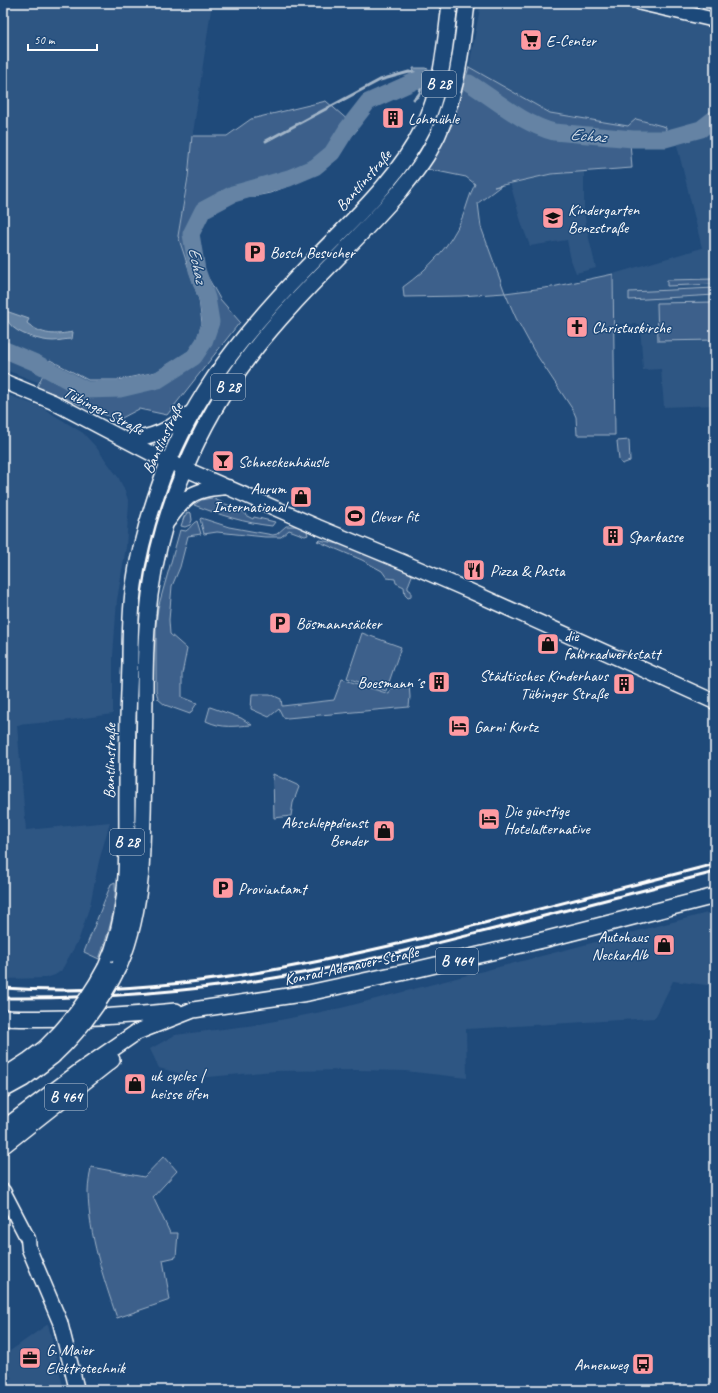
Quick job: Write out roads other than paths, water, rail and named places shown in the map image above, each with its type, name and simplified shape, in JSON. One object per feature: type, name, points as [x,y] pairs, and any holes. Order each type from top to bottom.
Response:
[{"type":"main road","name":"Bantlinstraße","points":[[113,965],[124,900],[127,850],[128,714],[134,587],[146,528],[156,495],[169,461],[192,412],[221,366],[242,339],[289,285],[377,193],[412,149],[430,113],[439,84],[444,59],[450,3]]},
{"type":"main road","name":"Bantlinstraße","points":[[113,965],[131,934],[140,885],[145,662],[148,614],[153,577],[166,523],[185,468],[202,433],[232,380],[255,349],[296,302],[386,208],[426,157],[447,114],[458,71],[468,4]]},
{"type":"main road","points":[[386,208],[407,197]]},
{"type":"main road","name":"Konrad-Adenauer-Straße","points":[[3,1129],[137,1032],[193,1010],[308,993],[396,974],[547,940],[715,896]]},
{"type":"main road","name":"B 28","points":[[3,1090],[23,1079],[49,1052],[93,990],[113,965]]},
{"type":"main road","name":"B 464","points":[[3,1018],[41,1019],[118,1016],[193,1010]]},
{"type":"main road","name":"Konrad-Adenauer-Straße","points":[[3,1146],[122,1052],[145,1037],[157,1025]]},
{"type":"main road","name":"B 28","points":[[3,1077],[29,1060],[49,1052]]},
{"type":"street","points":[[641,3],[715,20]]},
{"type":"street","name":"Tübinger Straße","points":[[3,381],[53,402],[125,440],[169,461],[318,527],[470,591],[715,702]]},
{"type":"street","points":[[125,440],[145,438],[162,432],[175,425],[192,412]]},
{"type":"street","points":[[166,523],[183,501],[192,494],[206,489],[228,487]]},
{"type":"street","points":[[3,1190],[28,1239],[29,1249],[60,1322],[77,1390]]},
{"type":"street","points":[[3,1210],[21,1243],[29,1249]]},
{"type":"waterway","points":[[266,141],[380,80],[409,72],[415,73]]},
{"type":"waterway","name":"Echaz","points":[[3,349],[36,363],[86,390],[120,389],[158,380],[194,357],[204,342],[211,322],[207,298],[197,270],[191,234],[203,210],[233,194],[289,178],[315,167],[332,153],[347,129],[368,102],[415,81],[431,77]]},
{"type":"waterway","name":"Echaz","points":[[469,83],[520,117],[554,132],[633,139],[665,139],[701,129],[715,118]]},
{"type":"waterway","points":[[414,99],[420,93],[421,85]]},
{"type":"railway","points":[[3,988],[66,990],[128,988],[252,974],[435,935],[715,864]]},
{"type":"railway","points":[[3,998],[118,995],[194,989],[270,979],[360,961],[437,943],[715,872]]},
{"type":"place","name":"E-Center","points":[[531,40]]},
{"type":"place","name":"Lohmühle","points":[[393,118]]},
{"type":"place","name":"Kindergarten Benzstraße","points":[[553,218]]},
{"type":"place","name":"Bosch Besucher","points":[[255,252]]},
{"type":"place","name":"Christuskirche","points":[[577,327]]},
{"type":"place","name":"Schneckenhäusle","points":[[223,461]]},
{"type":"place","name":"Aurum International","points":[[301,497]]},
{"type":"place","name":"Clever fit","points":[[355,516]]},
{"type":"place","name":"Sparkasse","points":[[613,536]]},
{"type":"place","name":"Pizza & Pasta","points":[[474,570]]},
{"type":"place","name":"Bösmannsäcker","points":[[280,623]]},
{"type":"place","name":"die fahrradwerkstatt","points":[[548,644]]},
{"type":"place","name":"Boesmann´s","points":[[439,682]]},
{"type":"place","name":"Städtisches Kinderhaus Tübinger Straße","points":[[624,684]]},
{"type":"place","name":"Garni Kurtz","points":[[459,726]]},
{"type":"place","name":"Die günstige Hotelalternative","points":[[489,819]]},
{"type":"place","name":"Abschleppdienst Bender","points":[[384,831]]},
{"type":"place","name":"Proviantamt","points":[[223,888]]},
{"type":"place","name":"Autohaus NeckarAlb","points":[[664,945]]},
{"type":"place","name":"uk cycles | heisse öfen","points":[[135,1084]]},
{"type":"place","name":"G. Maier Elektrotechnik","points":[[30,1358]]},
{"type":"place","name":"Annenweg","points":[[643,1364]]}]
